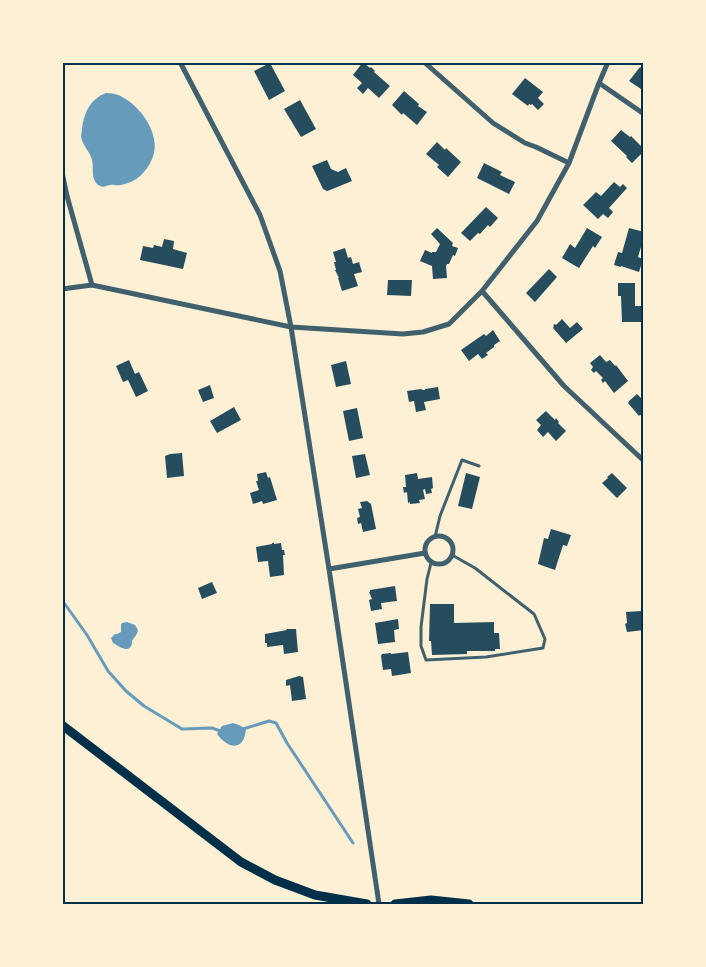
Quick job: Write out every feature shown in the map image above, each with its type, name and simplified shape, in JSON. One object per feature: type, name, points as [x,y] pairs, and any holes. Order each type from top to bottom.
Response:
[{"type":"main road","points":[[62,725],[241,862],[275,880],[315,895],[367,904]]},
{"type":"main road","points":[[395,904],[431,900],[469,904]]},
{"type":"street","points":[[180,62],[260,216],[280,271],[291,327],[329,569],[379,904]]},
{"type":"street","points":[[424,62],[492,123],[524,143],[569,163]]},
{"type":"street","points":[[62,289],[92,285],[291,327],[403,334],[423,332],[449,324],[482,291],[537,220],[569,163],[608,62]]},
{"type":"street","points":[[599,83],[644,114]]},
{"type":"street","points":[[62,172],[92,285]]},
{"type":"street","points":[[482,291],[564,386],[644,461]]},
{"type":"street","points":[[436,537],[446,538],[453,551],[452,556],[445,563],[441,564],[431,562],[425,554],[428,541],[436,537]]},
{"type":"street","points":[[329,569],[425,554]]},
{"type":"lane","points":[[436,537],[440,516],[462,460],[479,466]]},
{"type":"lane","points":[[431,562],[421,627],[421,646],[426,660],[486,657],[544,648],[545,639],[534,614],[475,568],[452,556]]},
{"type":"water","points":[[106,93],[122,97],[138,109],[149,124],[155,142],[152,159],[147,169],[140,176],[126,184],[103,187],[94,180],[92,160],[81,136],[84,117],[89,107],[96,99]]},
{"type":"water","points":[[127,622],[135,625],[138,630],[130,648],[125,649],[113,643],[111,638],[121,632],[122,623]]},
{"type":"water","points":[[233,723],[246,729],[242,742],[235,746],[226,743],[217,734],[222,726]]},
{"type":"building","points":[[363,62],[371,67],[390,86],[379,98],[368,88],[363,94],[357,88],[362,83],[353,75]]},
{"type":"building","points":[[270,63],[285,91],[269,100],[254,71]]},
{"type":"building","points":[[640,67],[644,70],[644,91],[629,81]]},
{"type":"building","points":[[525,78],[543,92],[538,98],[544,104],[538,110],[532,104],[528,106],[512,94]]},
{"type":"building","points":[[404,91],[419,104],[418,106],[427,112],[417,125],[403,113],[402,115],[392,105]]},
{"type":"building","points":[[300,100],[316,129],[301,137],[284,109]]},
{"type":"building","points":[[621,130],[631,136],[644,149],[632,163],[611,141]]},
{"type":"building","points":[[437,142],[461,162],[448,177],[437,167],[439,165],[426,154]]},
{"type":"building","points":[[327,160],[331,169],[338,172],[346,168],[352,181],[327,191],[323,189],[312,166]]},
{"type":"building","points":[[484,163],[502,172],[500,175],[515,182],[509,194],[477,178]]},
{"type":"building","points":[[614,182],[620,187],[623,184],[627,188],[609,208],[613,212],[608,218],[603,214],[598,219],[583,205],[596,192],[601,196]]},
{"type":"building","points":[[486,207],[498,218],[490,227],[488,225],[470,241],[461,233]]},
{"type":"building","points":[[437,228],[453,243],[452,246],[458,248],[455,256],[453,255],[446,266],[447,278],[433,279],[432,266],[420,261],[425,250],[432,253],[436,252],[440,244],[431,234]]},
{"type":"building","points":[[587,228],[602,237],[595,248],[593,246],[579,268],[562,258],[570,244],[575,248]]},
{"type":"building","points":[[629,228],[644,232],[638,257],[643,259],[639,272],[614,265],[618,252],[622,253]]},
{"type":"building","points":[[164,239],[174,241],[173,249],[187,253],[183,269],[140,260],[143,246],[153,248],[154,245],[162,247]]},
{"type":"building","points":[[345,248],[348,258],[351,257],[353,264],[359,262],[362,272],[354,274],[358,286],[342,291],[335,270],[334,262],[336,262],[333,252]]},
{"type":"building","points":[[549,269],[557,277],[535,302],[526,293]]},
{"type":"building","points":[[388,280],[412,280],[411,296],[387,295]]},
{"type":"building","points":[[618,283],[635,283],[635,306],[642,306],[642,322],[622,322],[621,296],[618,296]]},
{"type":"building","points":[[562,319],[570,328],[577,322],[583,329],[566,343],[553,328],[553,325],[556,325]]},
{"type":"building","points":[[493,330],[500,341],[482,359],[478,354],[469,361],[461,350]]},
{"type":"building","points":[[600,355],[606,362],[610,360],[616,365],[628,381],[614,393],[605,381],[603,383],[601,380],[603,378],[596,371],[594,373],[591,370],[593,367],[590,363]]},
{"type":"building","points":[[129,360],[135,374],[139,372],[148,391],[136,397],[128,380],[123,382],[116,366]]},
{"type":"building","points":[[346,361],[351,384],[336,387],[331,365]]},
{"type":"building","points":[[210,385],[214,398],[203,402],[198,390]]},
{"type":"building","points":[[438,387],[440,399],[424,402],[426,410],[416,412],[414,401],[409,402],[407,391]]},
{"type":"building","points":[[637,394],[644,401],[644,416],[639,416],[628,403]]},
{"type":"building","points":[[234,407],[241,420],[217,433],[210,421]]},
{"type":"building","points":[[357,408],[363,438],[349,441],[343,411]]},
{"type":"building","points":[[546,411],[555,420],[556,418],[566,431],[556,441],[548,432],[543,437],[537,430],[541,425],[536,420]]},
{"type":"building","points":[[182,453],[184,476],[167,478],[165,456]]},
{"type":"building","points":[[365,454],[370,475],[356,478],[352,456]]},
{"type":"building","points":[[266,472],[268,478],[270,477],[277,500],[263,504],[262,501],[253,504],[250,493],[259,490],[256,481],[258,481],[257,474]]},
{"type":"building","points":[[417,473],[418,479],[432,477],[432,493],[426,494],[425,489],[423,490],[425,499],[419,500],[420,503],[410,504],[410,502],[408,503],[407,492],[404,493],[403,487],[406,487],[405,475]]},
{"type":"building","points":[[466,473],[480,477],[472,509],[458,506]]},
{"type":"building","points":[[612,473],[627,488],[617,498],[602,483]]},
{"type":"building","points":[[367,501],[371,504],[376,529],[363,532],[361,523],[358,524],[357,518],[360,517],[358,509],[362,508],[360,502]]},
{"type":"building","points":[[551,529],[571,535],[567,546],[563,545],[555,570],[538,564],[544,538],[548,539]]},
{"type":"building","points":[[281,543],[282,550],[284,550],[284,575],[270,577],[268,561],[258,562],[256,547]]},
{"type":"building","points":[[212,582],[217,593],[202,599],[198,588]]},
{"type":"building","points":[[395,586],[397,601],[381,603],[382,609],[371,611],[369,600],[372,599],[370,590]]},
{"type":"building","points":[[430,604],[454,604],[454,623],[494,622],[494,633],[499,633],[500,649],[495,649],[495,651],[467,651],[467,654],[432,655],[431,641],[429,641]]},
{"type":"building","points":[[641,611],[641,616],[644,616],[644,630],[627,632],[625,624],[627,623],[626,612]]},
{"type":"building","points":[[398,619],[399,629],[394,630],[395,642],[378,644],[375,623]]},
{"type":"building","points":[[286,629],[296,629],[298,652],[284,654],[283,645],[267,647],[265,634]]},
{"type":"building","points":[[408,652],[411,673],[392,676],[391,669],[383,670],[382,654]]},
{"type":"building","points":[[299,676],[303,677],[306,699],[292,701],[290,685],[286,686],[286,680]]},
{"type":"waterway","points":[[62,600],[87,635],[108,671],[126,691],[144,706],[182,729],[212,728],[223,732]]},
{"type":"waterway","points":[[243,729],[269,721],[276,723],[287,743],[353,843]]}]
